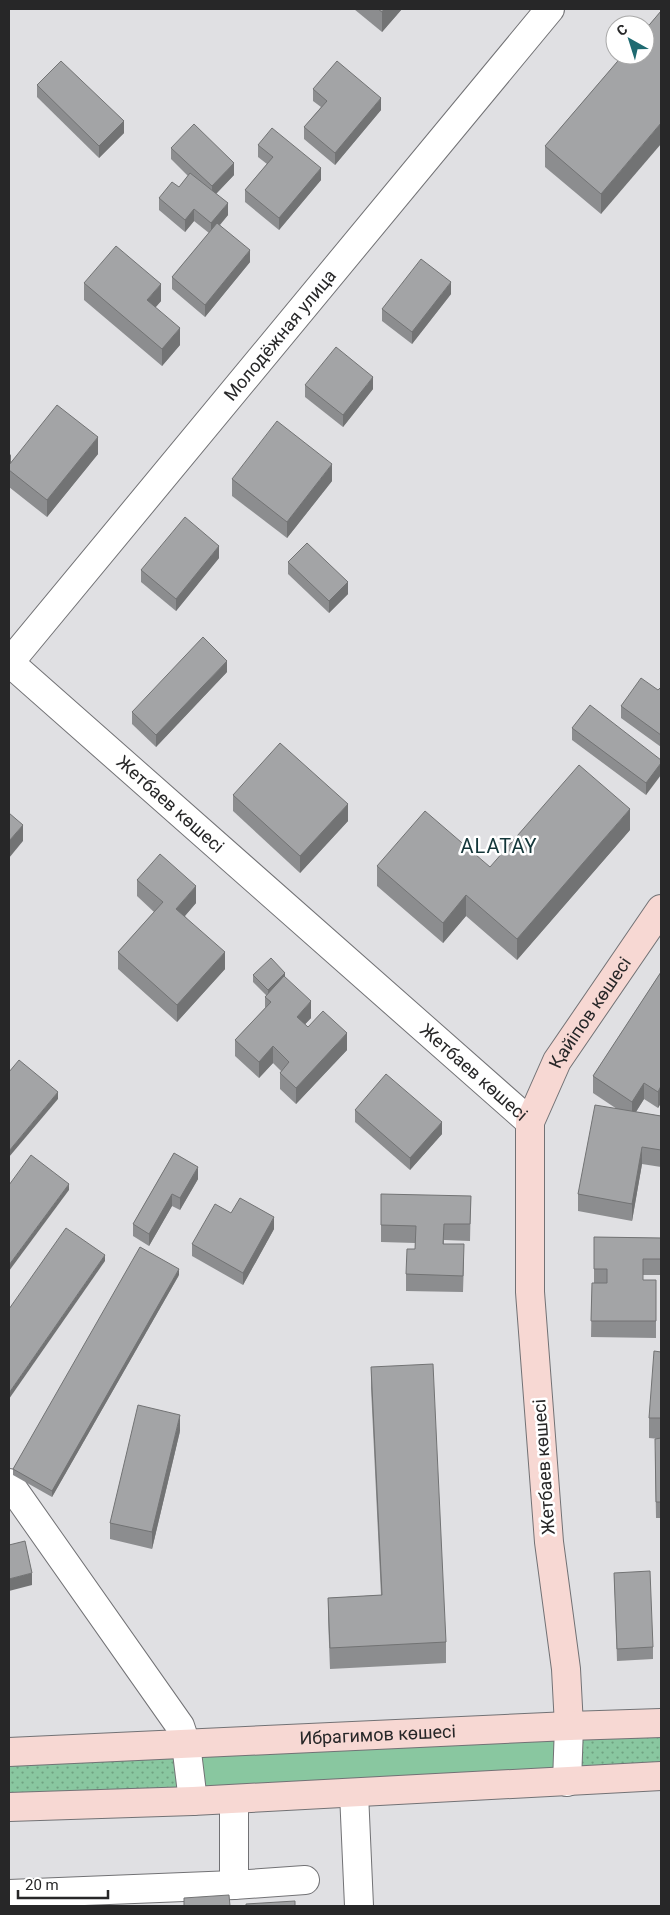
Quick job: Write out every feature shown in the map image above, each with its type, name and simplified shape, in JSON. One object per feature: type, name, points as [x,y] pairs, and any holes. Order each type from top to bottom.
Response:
[{"type":"street","name":"Молодёжная улица","points":[[9,662],[550,9]]},
{"type":"street","name":"Жетбаев көшесі","points":[[9,662],[530,1122],[530,1292],[549,1542],[566,1669],[569,1726]]},
{"type":"street","name":"Қайіпов көшесі","points":[[530,1122],[557,1061],[661,909]]},
{"type":"street","points":[[9,1483],[180,1726],[186,1744],[192,1801]]},
{"type":"street","name":"Ибрагимов көшесі","points":[[9,1752],[661,1723]]},
{"type":"street","points":[[567,1782],[569,1726]]},
{"type":"street","points":[[9,1807],[192,1801],[661,1776]]},
{"type":"street","points":[[354,1793],[359,1906]]},
{"type":"street","points":[[234,1799],[234,1885]]},
{"type":"street","points":[[9,1894],[234,1885],[305,1880]]},
{"type":"green space","points":[[661,1731],[661,1771],[573,1776],[575,1735]]},
{"type":"green space","points":[[565,1735],[563,1778],[198,1794],[194,1754]]},
{"type":"green space","points":[[184,1753],[187,1796],[9,1803],[9,1761]]},
{"type":"building","points":[[661,11],[661,123],[601,194],[545,146],[614,65],[655,65],[655,18]]},
{"type":"building","points":[[61,61],[124,121],[99,146],[37,85]]},
{"type":"building","points":[[337,61],[381,98],[335,153],[304,127],[327,101],[313,89]]},
{"type":"building","points":[[194,124],[234,163],[212,186],[171,148]]},
{"type":"building","points":[[272,128],[321,168],[279,218],[245,190],[273,157],[258,145]]},
{"type":"building","points":[[190,173],[228,203],[211,223],[194,209],[185,220],[159,198],[172,182],[179,187]]},
{"type":"building","points":[[217,223],[250,250],[205,305],[172,277]]},
{"type":"building","points":[[116,246],[161,284],[147,300],[180,328],[162,349],[84,283]]},
{"type":"building","points":[[421,259],[451,282],[412,332],[382,309]]},
{"type":"building","points":[[336,347],[373,377],[343,415],[305,385]]},
{"type":"building","points":[[57,405],[98,437],[47,500],[9,470],[9,465]]},
{"type":"building","points":[[277,421],[332,464],[287,522],[232,479]]},
{"type":"building","points":[[185,517],[219,546],[176,599],[141,570]]},
{"type":"building","points":[[307,543],[348,582],[329,601],[288,562]]},
{"type":"building","points":[[203,637],[227,661],[156,735],[132,712]]},
{"type":"building","points":[[641,678],[658,690],[661,687],[661,735],[621,706]]},
{"type":"building","points":[[590,705],[661,760],[661,763],[646,783],[572,728]]},
{"type":"building","points":[[280,743],[348,804],[300,856],[233,795]]},
{"type":"building","points":[[579,765],[630,809],[517,939],[466,895],[443,923],[377,866],[425,811],[490,867]]},
{"type":"building","points":[[9,813],[23,825],[9,841]]},
{"type":"building","points":[[160,854],[196,886],[176,909],[225,952],[177,1005],[118,952],[163,902],[137,880]]},
{"type":"building","points":[[271,958],[285,973],[268,990],[253,975]]},
{"type":"building","points":[[661,972],[661,1086],[658,1092],[644,1083],[632,1102],[593,1076]]},
{"type":"building","points":[[284,976],[311,1001],[297,1017],[308,1027],[323,1011],[347,1033],[296,1088],[280,1073],[289,1062],[273,1046],[259,1062],[235,1040],[271,1002],[265,997]]},
{"type":"building","points":[[19,1060],[58,1092],[9,1151],[9,1072]]},
{"type":"building","points":[[386,1074],[442,1122],[410,1158],[355,1110]]},
{"type":"building","points":[[595,1105],[661,1116],[661,1150],[642,1147],[632,1204],[578,1194]]},
{"type":"building","points":[[174,1153],[198,1167],[180,1198],[172,1194],[149,1234],[133,1224]]},
{"type":"building","points":[[31,1155],[69,1184],[9,1265],[9,1185]]},
{"type":"building","points":[[381,1194],[471,1196],[470,1224],[444,1224],[443,1244],[464,1244],[463,1276],[406,1274],[407,1249],[415,1249],[416,1226],[381,1225]]},
{"type":"building","points":[[240,1198],[274,1217],[243,1273],[192,1244],[215,1204],[231,1213]]},
{"type":"building","points":[[66,1228],[105,1255],[9,1393],[9,1309]]},
{"type":"building","points":[[594,1237],[661,1238],[661,1259],[643,1259],[643,1280],[656,1280],[656,1321],[591,1321],[592,1283],[607,1283],[607,1269],[594,1269]]},
{"type":"building","points":[[140,1247],[179,1269],[52,1491],[13,1469]]},
{"type":"building","points":[[654,1351],[661,1352],[661,1418],[649,1418]]},
{"type":"building","points":[[433,1364],[446,1642],[330,1648],[328,1598],[382,1595],[371,1367]]},
{"type":"building","points":[[138,1405],[180,1415],[152,1532],[110,1523]]},
{"type":"building","points":[[661,1438],[661,1502],[656,1502],[655,1439]]},
{"type":"building","points":[[25,1541],[32,1573],[9,1579],[9,1545]]},
{"type":"building","points":[[650,1571],[653,1647],[617,1649],[614,1573]]},
{"type":"building","points":[[229,1895],[230,1906],[184,1906],[184,1898]]},
{"type":"building","points":[[295,1901],[295,1906],[246,1906],[246,1904]]},
{"type":"district","name":"ALATAY","points":[[499,846]]}]
